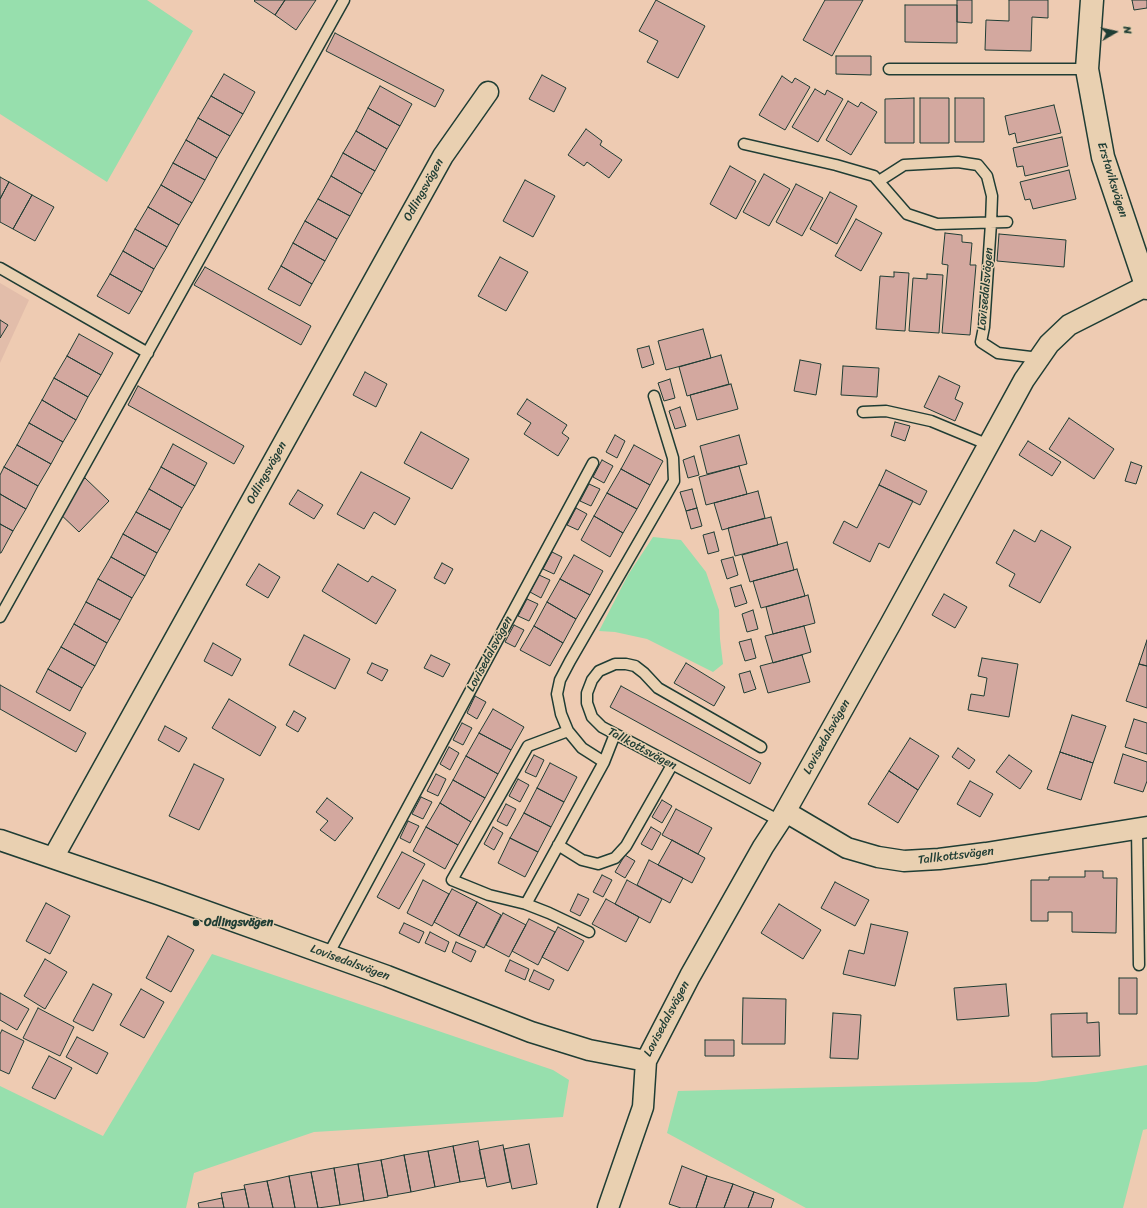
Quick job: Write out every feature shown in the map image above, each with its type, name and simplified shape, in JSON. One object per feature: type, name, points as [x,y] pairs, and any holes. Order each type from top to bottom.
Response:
[{"type":"street","name":"Erstaviksvägen","points":[[1092,0],[1086,69],[1103,157],[1147,287]]},
{"type":"street","name":"Odlingsvägen","points":[[53,858],[443,156],[488,92]]},
{"type":"street","name":"Lovisedalsvägen","points":[[0,840],[158,894],[328,955],[531,1032],[589,1050],[646,1061],[690,976],[783,816],[1024,380],[1049,344],[1069,325],[1147,287]]},
{"type":"street","name":"Tallkottsvägen","points":[[783,816],[847,848],[878,857],[904,861],[970,855],[1142,828]]},
{"type":"street","points":[[608,1208],[643,1107],[646,1061]]},
{"type":"lane","points":[[0,617],[344,0]]},
{"type":"lane","points":[[889,69],[1086,69]]},
{"type":"lane","points":[[744,144],[836,165],[874,176],[907,214],[937,224],[1007,222]]},
{"type":"lane","name":"Lovisedalsvägen","points":[[879,181],[904,165],[958,162],[978,165],[987,176],[992,196],[984,327],[981,342],[998,353],[1039,358]]},
{"type":"lane","points":[[0,268],[148,353]]},
{"type":"lane","points":[[604,762],[582,748],[568,731],[561,714],[558,694],[560,680],[674,481],[673,458],[654,396]]},
{"type":"lane","points":[[863,412],[886,411],[925,420],[989,444]]},
{"type":"lane","name":"Lovisedalsvägen","points":[[328,955],[593,464]]},
{"type":"lane","name":"Tallkottsvägen","points":[[761,747],[658,688],[635,666],[614,664],[599,671],[592,680],[587,692],[587,703],[592,717],[602,727],[672,764],[783,816]]},
{"type":"lane","points":[[568,731],[528,746],[452,880],[489,895],[526,904],[589,932]]},
{"type":"lane","points":[[526,904],[604,762],[615,734]]},
{"type":"lane","points":[[558,845],[582,860],[598,864],[614,858],[626,846],[672,764]]},
{"type":"lane","name":"Tallkottsvägen","points":[[1139,965],[1142,828]]},
{"type":"shaded area","points":[[0,283],[29,300],[0,363]]},
{"type":"green space","points":[[0,0],[147,0],[193,31],[107,182],[0,114]]},
{"type":"green space","points":[[653,537],[681,540],[706,572],[719,610],[723,664],[713,672],[647,639],[615,632],[599,631],[628,575]]},
{"type":"green space","points":[[212,954],[553,1070],[569,1080],[563,1117],[314,1132],[194,1173],[186,1208],[0,1208],[0,1086],[103,1136]]},
{"type":"green space","points":[[1147,1065],[1147,1129],[1143,1130],[1123,1208],[806,1208],[667,1133],[678,1091],[1036,1082]]},
{"type":"building","points":[[285,0],[275,15],[254,1]]},
{"type":"building","points":[[285,0],[316,0],[296,30],[275,15]]},
{"type":"building","points":[[656,0],[705,26],[678,78],[647,62],[658,41],[639,31]]},
{"type":"building","points":[[825,0],[863,0],[832,56],[803,40]]},
{"type":"building","points":[[957,0],[972,0],[972,23],[957,22]]},
{"type":"building","points":[[1009,0],[1048,0],[1048,18],[1032,17],[1031,51],[985,50],[986,20],[1009,21]]},
{"type":"building","points":[[1132,0],[1147,0],[1147,8],[1134,10]]},
{"type":"building","points":[[905,5],[957,5],[957,43],[905,42]]},
{"type":"building","points":[[335,33],[444,90],[435,107],[326,51]]},
{"type":"building","points":[[836,56],[871,56],[871,75],[836,74]]},
{"type":"building","points":[[224,74],[255,92],[243,114],[211,96]]},
{"type":"building","points":[[542,75],[566,88],[554,112],[529,99]]},
{"type":"building","points":[[782,76],[792,83],[795,78],[810,87],[785,130],[759,115]]},
{"type":"building","points":[[380,86],[412,104],[400,126],[368,108]]},
{"type":"building","points":[[815,89],[825,95],[827,90],[843,99],[818,142],[792,127]]},
{"type":"building","points":[[211,96],[243,114],[230,136],[198,118]]},
{"type":"building","points":[[914,98],[914,143],[885,143],[885,99]]},
{"type":"building","points":[[920,98],[949,98],[949,143],[920,143]]},
{"type":"building","points":[[955,98],[984,98],[984,142],[955,142]]},
{"type":"building","points":[[848,101],[858,107],[861,102],[877,112],[851,155],[826,140]]},
{"type":"building","points":[[1054,105],[1061,133],[1017,143],[1015,133],[1009,135],[1005,116]]},
{"type":"building","points":[[368,108],[400,126],[387,149],[356,131]]},
{"type":"building","points":[[198,118],[230,136],[217,158],[186,140]]},
{"type":"building","points":[[586,129],[602,141],[600,145],[622,160],[609,178],[587,162],[584,166],[568,155]]},
{"type":"building","points":[[356,131],[387,149],[375,171],[343,153]]},
{"type":"building","points":[[1062,137],[1068,166],[1025,176],[1023,166],[1017,167],[1013,148]]},
{"type":"building","points":[[186,140],[217,158],[205,180],[173,163]]},
{"type":"building","points":[[343,153],[375,171],[362,194],[331,176]]},
{"type":"building","points":[[173,163],[205,180],[192,203],[161,185]]},
{"type":"building","points":[[730,166],[756,181],[736,219],[710,204]]},
{"type":"building","points":[[1069,170],[1076,199],[1033,209],[1030,199],[1025,200],[1020,182]]},
{"type":"building","points":[[764,174],[790,189],[769,226],[743,212]]},
{"type":"building","points":[[331,176],[362,194],[350,216],[318,199]]},
{"type":"building","points":[[0,177],[9,182],[0,199]]},
{"type":"building","points":[[525,180],[555,196],[533,237],[503,221]]},
{"type":"building","points":[[9,182],[32,195],[13,229],[0,222],[0,199]]},
{"type":"building","points":[[796,184],[823,198],[802,236],[776,222]]},
{"type":"building","points":[[161,185],[192,203],[179,225],[148,207]]},
{"type":"building","points":[[830,192],[857,206],[837,244],[810,229]]},
{"type":"building","points":[[32,195],[54,207],[35,241],[13,229]]},
{"type":"building","points":[[318,199],[350,216],[337,239],[305,221]]},
{"type":"building","points":[[148,207],[179,225],[167,247],[135,229]]},
{"type":"building","points":[[856,219],[882,233],[861,271],[835,256]]},
{"type":"building","points":[[305,221],[337,239],[325,261],[293,243]]},
{"type":"building","points":[[135,229],[167,247],[154,269],[123,251]]},
{"type":"building","points":[[945,233],[962,235],[962,242],[972,243],[970,265],[976,265],[970,335],[942,333],[948,265],[942,264]]},
{"type":"building","points":[[999,234],[1066,240],[1064,267],[997,261]]},
{"type":"building","points":[[293,243],[325,261],[312,284],[281,266]]},
{"type":"building","points":[[123,251],[154,269],[142,292],[110,274]]},
{"type":"building","points":[[500,257],[528,272],[506,311],[478,296]]},
{"type":"building","points":[[281,266],[312,284],[300,306],[268,289]]},
{"type":"building","points":[[205,267],[311,326],[301,345],[194,285]]},
{"type":"building","points":[[894,272],[909,273],[905,331],[876,329],[880,276],[894,277]]},
{"type":"building","points":[[110,274],[142,292],[129,314],[97,296]]},
{"type":"building","points":[[927,274],[943,275],[939,333],[909,331],[913,278],[927,279]]},
{"type":"building","points":[[0,320],[8,325],[0,338]]},
{"type":"building","points":[[703,329],[711,358],[666,370],[658,341]]},
{"type":"building","points":[[79,334],[113,353],[101,375],[67,356]]},
{"type":"building","points":[[649,346],[654,364],[642,368],[637,349]]},
{"type":"building","points":[[721,355],[729,384],[687,396],[679,367]]},
{"type":"building","points":[[67,356],[101,375],[88,397],[54,378]]},
{"type":"building","points":[[800,360],[821,364],[816,395],[794,391]]},
{"type":"building","points":[[843,366],[879,368],[877,397],[841,395]]},
{"type":"building","points":[[365,372],[387,384],[376,407],[353,395]]},
{"type":"building","points":[[939,376],[960,386],[955,399],[963,403],[955,421],[924,407]]},
{"type":"building","points":[[54,378],[88,397],[76,420],[42,400]]},
{"type":"building","points":[[670,379],[675,398],[664,401],[658,383]]},
{"type":"building","points":[[731,384],[738,409],[697,420],[690,395]]},
{"type":"building","points":[[138,386],[244,446],[234,464],[128,405]]},
{"type":"building","points":[[527,399],[567,425],[562,433],[569,438],[558,456],[524,434],[531,423],[517,414]]},
{"type":"building","points":[[42,400],[76,420],[63,442],[29,423]]},
{"type":"building","points":[[680,407],[686,426],[675,429],[669,411]]},
{"type":"building","points":[[1069,418],[1114,449],[1094,479],[1049,449]]},
{"type":"building","points":[[895,422],[910,426],[905,441],[891,436]]},
{"type":"building","points":[[29,423],[63,442],[51,464],[17,445]]},
{"type":"building","points":[[421,432],[469,459],[452,489],[404,463]]},
{"type":"building","points":[[615,435],[625,441],[617,458],[606,452]]},
{"type":"building","points":[[739,435],[747,464],[707,474],[700,446]]},
{"type":"building","points":[[1028,441],[1061,462],[1052,476],[1019,455]]},
{"type":"building","points":[[173,444],[207,463],[195,486],[161,467]]},
{"type":"building","points":[[17,445],[51,464],[38,486],[4,467]]},
{"type":"building","points":[[634,445],[663,461],[650,485],[621,469]]},
{"type":"building","points":[[694,456],[699,475],[688,478],[683,460]]},
{"type":"building","points":[[602,460],[613,466],[604,483],[593,477]]},
{"type":"building","points":[[1131,462],[1142,466],[1136,484],[1125,481]]},
{"type":"building","points":[[739,466],[747,494],[706,505],[699,477]]},
{"type":"building","points":[[4,467],[38,486],[26,509],[0,494],[0,475]]},
{"type":"building","points":[[161,467],[195,486],[182,508],[149,489]]},
{"type":"building","points":[[621,469],[650,485],[637,509],[607,493]]},
{"type":"building","points":[[886,470],[927,491],[920,505],[879,485]]},
{"type":"building","points":[[361,472],[410,498],[395,525],[374,512],[364,529],[337,514]]},
{"type":"building","points":[[85,478],[109,501],[79,532],[55,509]]},
{"type":"building","points":[[589,484],[600,489],[591,506],[580,501]]},
{"type":"building","points":[[879,485],[913,501],[889,548],[879,543],[870,562],[833,543],[844,521],[857,528]]},
{"type":"building","points":[[149,489],[182,508],[170,530],[136,512]]},
{"type":"building","points":[[692,489],[697,508],[686,511],[680,492]]},
{"type":"building","points":[[298,490],[323,505],[314,519],[289,504]]},
{"type":"building","points":[[758,491],[765,518],[722,530],[714,503]]},
{"type":"building","points":[[607,493],[637,509],[623,533],[594,516]]},
{"type":"building","points":[[0,494],[26,509],[13,531],[0,524]]},
{"type":"building","points":[[576,508],[587,514],[578,530],[567,525]]},
{"type":"building","points":[[697,508],[702,526],[691,529],[686,511]]},
{"type":"building","points":[[136,512],[170,530],[157,553],[123,534]]},
{"type":"building","points":[[594,516],[623,533],[610,557],[581,540]]},
{"type":"building","points":[[771,517],[778,545],[735,556],[728,528]]},
{"type":"building","points":[[0,524],[13,531],[1,553],[0,553]]},
{"type":"building","points":[[1014,530],[1035,542],[1041,530],[1071,547],[1040,603],[1009,586],[1015,574],[996,563]]},
{"type":"building","points":[[714,532],[719,551],[708,554],[703,535]]},
{"type":"building","points":[[123,534],[157,553],[145,576],[111,557]]},
{"type":"building","points":[[787,542],[794,570],[750,582],[742,555]]},
{"type":"building","points":[[552,552],[562,557],[554,574],[543,569]]},
{"type":"building","points":[[574,555],[603,571],[590,595],[560,579]]},
{"type":"building","points":[[111,557],[145,576],[132,598],[98,579]]},
{"type":"building","points":[[733,557],[738,575],[727,579],[721,560]]},
{"type":"building","points":[[442,563],[453,569],[445,584],[434,578]]},
{"type":"building","points":[[259,564],[280,577],[268,598],[246,585]]},
{"type":"building","points":[[338,564],[368,582],[372,576],[396,590],[376,624],[322,591]]},
{"type":"building","points":[[797,569],[805,596],[761,608],[753,581]]},
{"type":"building","points":[[539,575],[550,580],[541,598],[530,592]]},
{"type":"building","points":[[98,579],[132,598],[120,620],[86,602]]},
{"type":"building","points":[[560,579],[590,595],[576,619],[547,602]]},
{"type":"building","points":[[741,585],[747,603],[735,607],[730,588]]},
{"type":"building","points":[[944,594],[967,607],[955,628],[932,615]]},
{"type":"building","points":[[808,595],[815,623],[773,634],[766,607]]},
{"type":"building","points":[[527,599],[538,604],[529,621],[518,616]]},
{"type":"building","points":[[86,602],[120,620],[107,643],[74,624]]},
{"type":"building","points":[[547,602],[576,619],[563,643],[534,626]]},
{"type":"building","points":[[753,610],[758,629],[747,632],[742,614]]},
{"type":"building","points":[[74,624],[107,643],[95,666],[61,647]]},
{"type":"building","points":[[514,625],[524,630],[515,647],[505,642]]},
{"type":"building","points":[[534,626],[563,643],[550,666],[520,650]]},
{"type":"building","points":[[804,626],[811,652],[773,663],[765,636]]},
{"type":"building","points":[[304,635],[350,659],[335,689],[289,665]]},
{"type":"building","points":[[751,639],[756,658],[745,661],[739,642]]},
{"type":"building","points":[[1147,640],[1147,666],[1139,664]]},
{"type":"building","points":[[213,643],[241,659],[232,676],[204,661]]},
{"type":"building","points":[[61,647],[95,666],[82,688],[48,669]]},
{"type":"building","points":[[431,655],[450,664],[443,677],[424,668]]},
{"type":"building","points":[[802,655],[810,682],[768,693],[760,666]]},
{"type":"building","points":[[982,658],[1018,664],[1009,717],[968,710],[971,694],[984,696],[987,678],[978,676]]},
{"type":"building","points":[[372,663],[388,670],[382,681],[367,673]]},
{"type":"building","points":[[686,663],[725,687],[714,706],[674,683]]},
{"type":"building","points":[[1139,664],[1147,666],[1147,708],[1126,701]]},
{"type":"building","points":[[48,669],[82,688],[70,711],[36,692]]},
{"type":"building","points":[[750,671],[756,689],[744,693],[739,674]]},
{"type":"building","points":[[0,685],[86,733],[76,752],[0,709]]},
{"type":"building","points":[[621,686],[761,763],[750,784],[610,707]]},
{"type":"building","points":[[475,696],[486,702],[477,719],[467,713]]},
{"type":"building","points":[[229,699],[276,727],[260,756],[212,728]]},
{"type":"building","points":[[493,709],[524,727],[511,750],[479,733]]},
{"type":"building","points":[[294,711],[306,718],[298,732],[286,725]]},
{"type":"building","points":[[1072,715],[1106,726],[1093,763],[1060,752]]},
{"type":"building","points":[[1134,719],[1147,723],[1147,754],[1125,747]]},
{"type":"building","points":[[462,723],[472,728],[463,745],[453,740]]},
{"type":"building","points":[[165,726],[187,738],[179,752],[158,740]]},
{"type":"building","points":[[479,733],[511,750],[498,774],[466,756]]},
{"type":"building","points":[[910,738],[939,756],[918,790],[889,771]]},
{"type":"building","points":[[449,747],[459,753],[450,770],[440,764]]},
{"type":"building","points":[[958,748],[975,760],[969,769],[952,757]]},
{"type":"building","points":[[1060,752],[1093,763],[1081,800],[1047,789]]},
{"type":"building","points":[[1123,754],[1147,762],[1147,781],[1143,792],[1114,783]]},
{"type":"building","points":[[534,755],[544,760],[536,777],[525,772]]},
{"type":"building","points":[[1009,755],[1032,771],[1020,789],[996,772]]},
{"type":"building","points":[[466,756],[498,774],[485,798],[453,780]]},
{"type":"building","points":[[550,763],[577,777],[564,802],[537,788]]},
{"type":"building","points":[[194,764],[224,779],[199,830],[169,816]]},
{"type":"building","points":[[889,771],[918,790],[898,823],[868,804]]},
{"type":"building","points":[[436,774],[446,779],[438,796],[427,791]]},
{"type":"building","points":[[518,779],[529,785],[520,802],[509,796]]},
{"type":"building","points":[[453,780],[485,798],[471,822],[440,803]]},
{"type":"building","points":[[970,781],[993,794],[980,817],[957,804]]},
{"type":"building","points":[[537,788],[564,802],[551,827],[524,813]]},
{"type":"building","points":[[421,797],[432,802],[423,819],[412,814]]},
{"type":"building","points":[[327,798],[353,818],[335,841],[320,830],[328,821],[316,812]]},
{"type":"building","points":[[662,800],[672,806],[662,823],[652,817]]},
{"type":"building","points":[[440,803],[471,822],[458,845],[426,827]]},
{"type":"building","points":[[506,804],[516,809],[507,826],[497,821]]},
{"type":"building","points":[[676,809],[712,828],[698,854],[662,835]]},
{"type":"building","points":[[524,813],[551,827],[538,852],[510,838]]},
{"type":"building","points":[[408,821],[419,826],[410,843],[400,838]]},
{"type":"building","points":[[426,827],[458,845],[445,869],[413,851]]},
{"type":"building","points":[[493,827],[503,833],[494,850],[484,844]]},
{"type":"building","points":[[651,827],[661,833],[652,850],[641,844]]},
{"type":"building","points":[[510,838],[538,852],[525,877],[498,863]]},
{"type":"building","points":[[672,840],[705,858],[692,883],[658,865]]},
{"type":"building","points":[[402,852],[425,864],[399,909],[377,897]]},
{"type":"building","points":[[625,855],[635,861],[625,878],[615,872]]},
{"type":"building","points":[[649,860],[683,878],[670,903],[637,885]]},
{"type":"building","points":[[1085,871],[1103,871],[1103,878],[1117,878],[1116,933],[1072,932],[1072,912],[1048,912],[1048,921],[1031,921],[1031,880],[1049,880],[1049,877],[1085,877]]},
{"type":"building","points":[[602,875],[612,880],[603,897],[593,892]]},
{"type":"building","points":[[423,880],[449,894],[432,926],[407,913]]},
{"type":"building","points":[[627,880],[662,899],[650,923],[615,904]]},
{"type":"building","points":[[835,882],[869,900],[855,926],[821,908]]},
{"type":"building","points":[[452,889],[477,902],[459,936],[434,922]]},
{"type":"building","points":[[578,894],[589,899],[580,916],[570,911]]},
{"type":"building","points":[[606,899],[639,917],[626,942],[592,924]]},
{"type":"building","points":[[477,902],[501,915],[484,948],[459,936]]},
{"type":"building","points":[[46,903],[70,916],[50,954],[26,941]]},
{"type":"building","points":[[779,904],[821,930],[803,959],[761,933]]},
{"type":"building","points":[[503,913],[526,925],[509,957],[486,945]]},
{"type":"building","points":[[529,919],[555,932],[538,965],[512,951]]},
{"type":"building","points":[[404,923],[424,932],[419,943],[399,933]]},
{"type":"building","points":[[871,924],[908,932],[895,986],[843,974],[849,950],[864,954]]},
{"type":"building","points":[[558,927],[584,941],[568,971],[542,957]]},
{"type":"building","points":[[430,932],[449,942],[445,952],[425,943]]},
{"type":"building","points":[[168,936],[194,950],[171,992],[146,978]]},
{"type":"building","points":[[456,942],[476,951],[471,962],[452,952]]},
{"type":"building","points":[[45,959],[67,972],[45,1009],[24,996]]},
{"type":"building","points":[[510,960],[529,969],[525,980],[505,971]]},
{"type":"building","points":[[534,970],[554,980],[549,990],[529,981]]},
{"type":"building","points":[[1119,978],[1137,978],[1137,1014],[1119,1014]]},
{"type":"building","points":[[93,984],[112,994],[93,1031],[73,1021]]},
{"type":"building","points":[[1006,984],[1009,1016],[957,1020],[954,988]]},
{"type":"building","points":[[141,989],[164,1002],[144,1038],[120,1025]]},
{"type":"building","points":[[0,993],[29,1009],[17,1030],[0,1020]]},
{"type":"building","points":[[743,998],[786,999],[785,1044],[742,1044]]},
{"type":"building","points":[[38,1008],[74,1027],[60,1056],[23,1038]]},
{"type":"building","points":[[833,1013],[861,1015],[858,1059],[830,1058]]},
{"type":"building","points":[[1087,1013],[1087,1023],[1099,1022],[1100,1056],[1052,1057],[1051,1014]]},
{"type":"building","points":[[2,1030],[24,1041],[9,1074],[0,1070],[0,1034]]},
{"type":"building","points":[[77,1037],[108,1053],[97,1074],[66,1057]]},
{"type":"building","points":[[705,1040],[734,1040],[734,1056],[705,1056]]},
{"type":"building","points":[[49,1056],[72,1068],[55,1099],[32,1088]]},
{"type":"building","points":[[478,1141],[485,1178],[460,1182],[453,1146]]},
{"type":"building","points":[[529,1144],[537,1184],[512,1189],[504,1149]]},
{"type":"building","points":[[503,1145],[510,1182],[487,1187],[479,1150]]},
{"type":"building","points":[[453,1146],[460,1182],[435,1187],[428,1151]]},
{"type":"building","points":[[428,1151],[435,1187],[411,1192],[404,1155]]},
{"type":"building","points":[[404,1155],[411,1192],[388,1196],[381,1160]]},
{"type":"building","points":[[381,1160],[388,1197],[364,1201],[358,1164]]},
{"type":"building","points":[[358,1164],[364,1201],[340,1205],[334,1168]]},
{"type":"building","points":[[682,1166],[707,1176],[696,1208],[681,1208],[669,1204]]},
{"type":"building","points":[[334,1168],[340,1205],[318,1208],[311,1172]]},
{"type":"building","points":[[311,1172],[318,1208],[295,1208],[289,1176]]},
{"type":"building","points":[[289,1176],[295,1208],[273,1208],[267,1181]]},
{"type":"building","points":[[707,1176],[733,1184],[724,1208],[696,1208]]},
{"type":"building","points":[[267,1181],[273,1208],[249,1208],[244,1185]]},
{"type":"building","points":[[733,1184],[754,1192],[748,1208],[724,1208]]},
{"type":"building","points":[[245,1189],[249,1208],[224,1208],[221,1193]]},
{"type":"building","points":[[754,1192],[774,1199],[771,1208],[748,1208]]},
{"type":"building","points":[[222,1198],[224,1208],[199,1208],[198,1203]]},
{"type":"place","name":"Odlingsvägen","points":[[196,923]]}]
